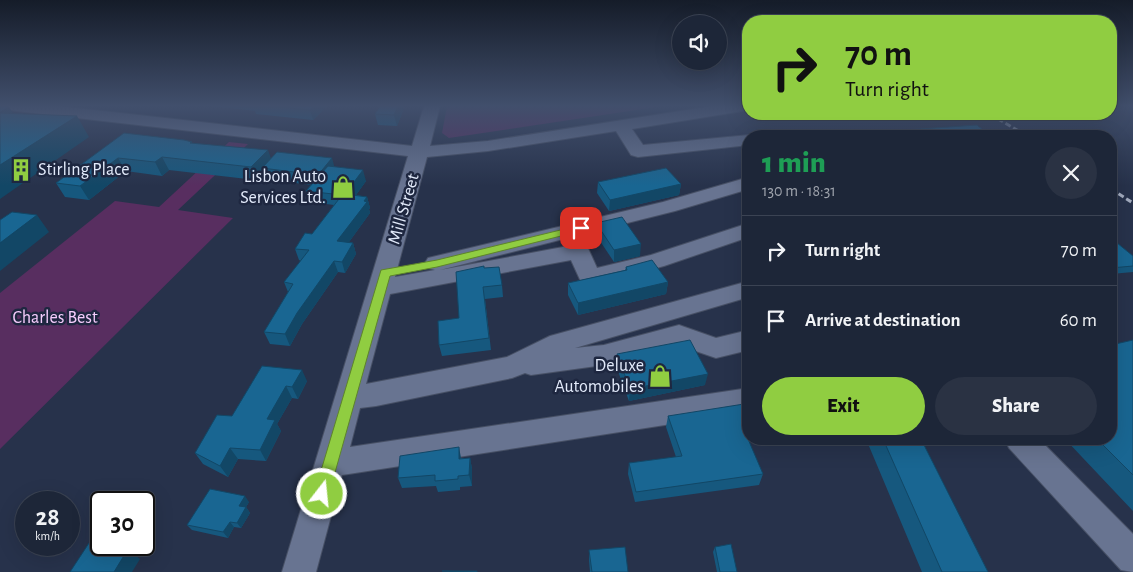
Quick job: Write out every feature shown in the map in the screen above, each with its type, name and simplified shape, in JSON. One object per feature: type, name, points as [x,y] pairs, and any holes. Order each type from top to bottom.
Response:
[{"type":"street","points":[[250,133],[420,152],[488,146],[572,133]]},
{"type":"street","name":"Mill Street","points":[[299,572],[425,133]]},
{"type":"street","points":[[626,133],[638,151],[742,141]]},
{"type":"street","points":[[383,280],[437,263],[668,207],[742,185]]},
{"type":"street","points":[[383,280],[444,277],[579,251],[590,278],[656,261],[742,232]]},
{"type":"street","points":[[512,367],[559,343],[742,291]]},
{"type":"street","points":[[350,397],[376,395],[512,367],[604,355],[679,335],[716,348],[742,342]]},
{"type":"street","points":[[331,462],[360,460],[742,401]]},
{"type":"street","points":[[1026,445],[1133,558]]},
{"type":"green space","points":[[442,133],[484,133],[449,138]]},
{"type":"green space","name":"Charles Best","points":[[229,142],[248,144],[178,210],[233,218],[0,449],[0,293],[115,201],[159,207]]},
{"type":"building","points":[[0,133],[51,133],[0,165]]},
{"type":"building","points":[[124,133],[192,142],[190,143],[268,150],[251,167],[162,157],[155,162],[118,158],[80,186],[56,183]]},
{"type":"building","points":[[277,152],[332,158],[318,175],[262,168]]},
{"type":"building","points":[[328,166],[363,170],[345,194],[367,197],[364,201],[367,202],[337,241],[353,243],[342,262],[334,261],[297,313],[285,334],[264,332],[293,284],[284,282],[309,250],[295,249],[305,233],[312,234],[342,195],[306,191]]},
{"type":"building","points":[[666,168],[681,184],[610,200],[598,182]]},
{"type":"building","points":[[12,212],[37,215],[0,243],[0,220]]},
{"type":"building","points":[[622,217],[641,244],[614,250],[596,223]]},
{"type":"building","points":[[1117,243],[1133,256],[1133,266],[1117,267]]},
{"type":"building","points":[[652,260],[668,282],[578,303],[568,283],[627,270],[626,267]]},
{"type":"building","points":[[484,266],[484,268],[499,267],[502,285],[483,287],[489,338],[439,345],[438,321],[459,318],[456,272]]},
{"type":"building","name":"Deluxe Automobiles","points":[[690,340],[708,374],[630,389],[617,354]]},
{"type":"building","points":[[1133,340],[1133,475],[1103,445],[1117,445],[1117,344]]},
{"type":"building","points":[[262,366],[302,370],[292,387],[286,386],[267,419],[275,420],[260,450],[230,448],[220,466],[195,453],[217,415],[232,416]]},
{"type":"building","points":[[742,404],[742,445],[751,445],[763,474],[636,492],[629,463],[682,456],[668,416]]},
{"type":"building","points":[[886,445],[924,445],[988,572],[942,572]]},
{"type":"building","points":[[459,447],[459,459],[470,458],[469,475],[458,476],[458,479],[435,481],[435,475],[398,478],[400,456]]},
{"type":"building","points":[[210,489],[245,496],[239,506],[246,507],[237,523],[230,522],[223,532],[187,525]]},
{"type":"building","points":[[89,543],[90,556],[124,556],[114,572],[70,572]]},
{"type":"building","points":[[731,544],[737,572],[720,572],[715,547]]},
{"type":"building","points":[[625,547],[628,572],[592,572],[589,550]]},
{"type":"building","points":[[442,571],[477,571],[477,572]]},
{"type":"railway","points":[[1117,193],[1133,203]]},
{"type":"place","name":"Stirling Place","points":[[21,170]]},
{"type":"place","name":"Lisbon Auto Services Ltd.","points":[[343,187]]},
{"type":"place","name":"Deluxe Automobiles","points":[[660,376]]},
{"type":"route","points":[[322,494],[385,273],[437,263],[581,228]]}]
